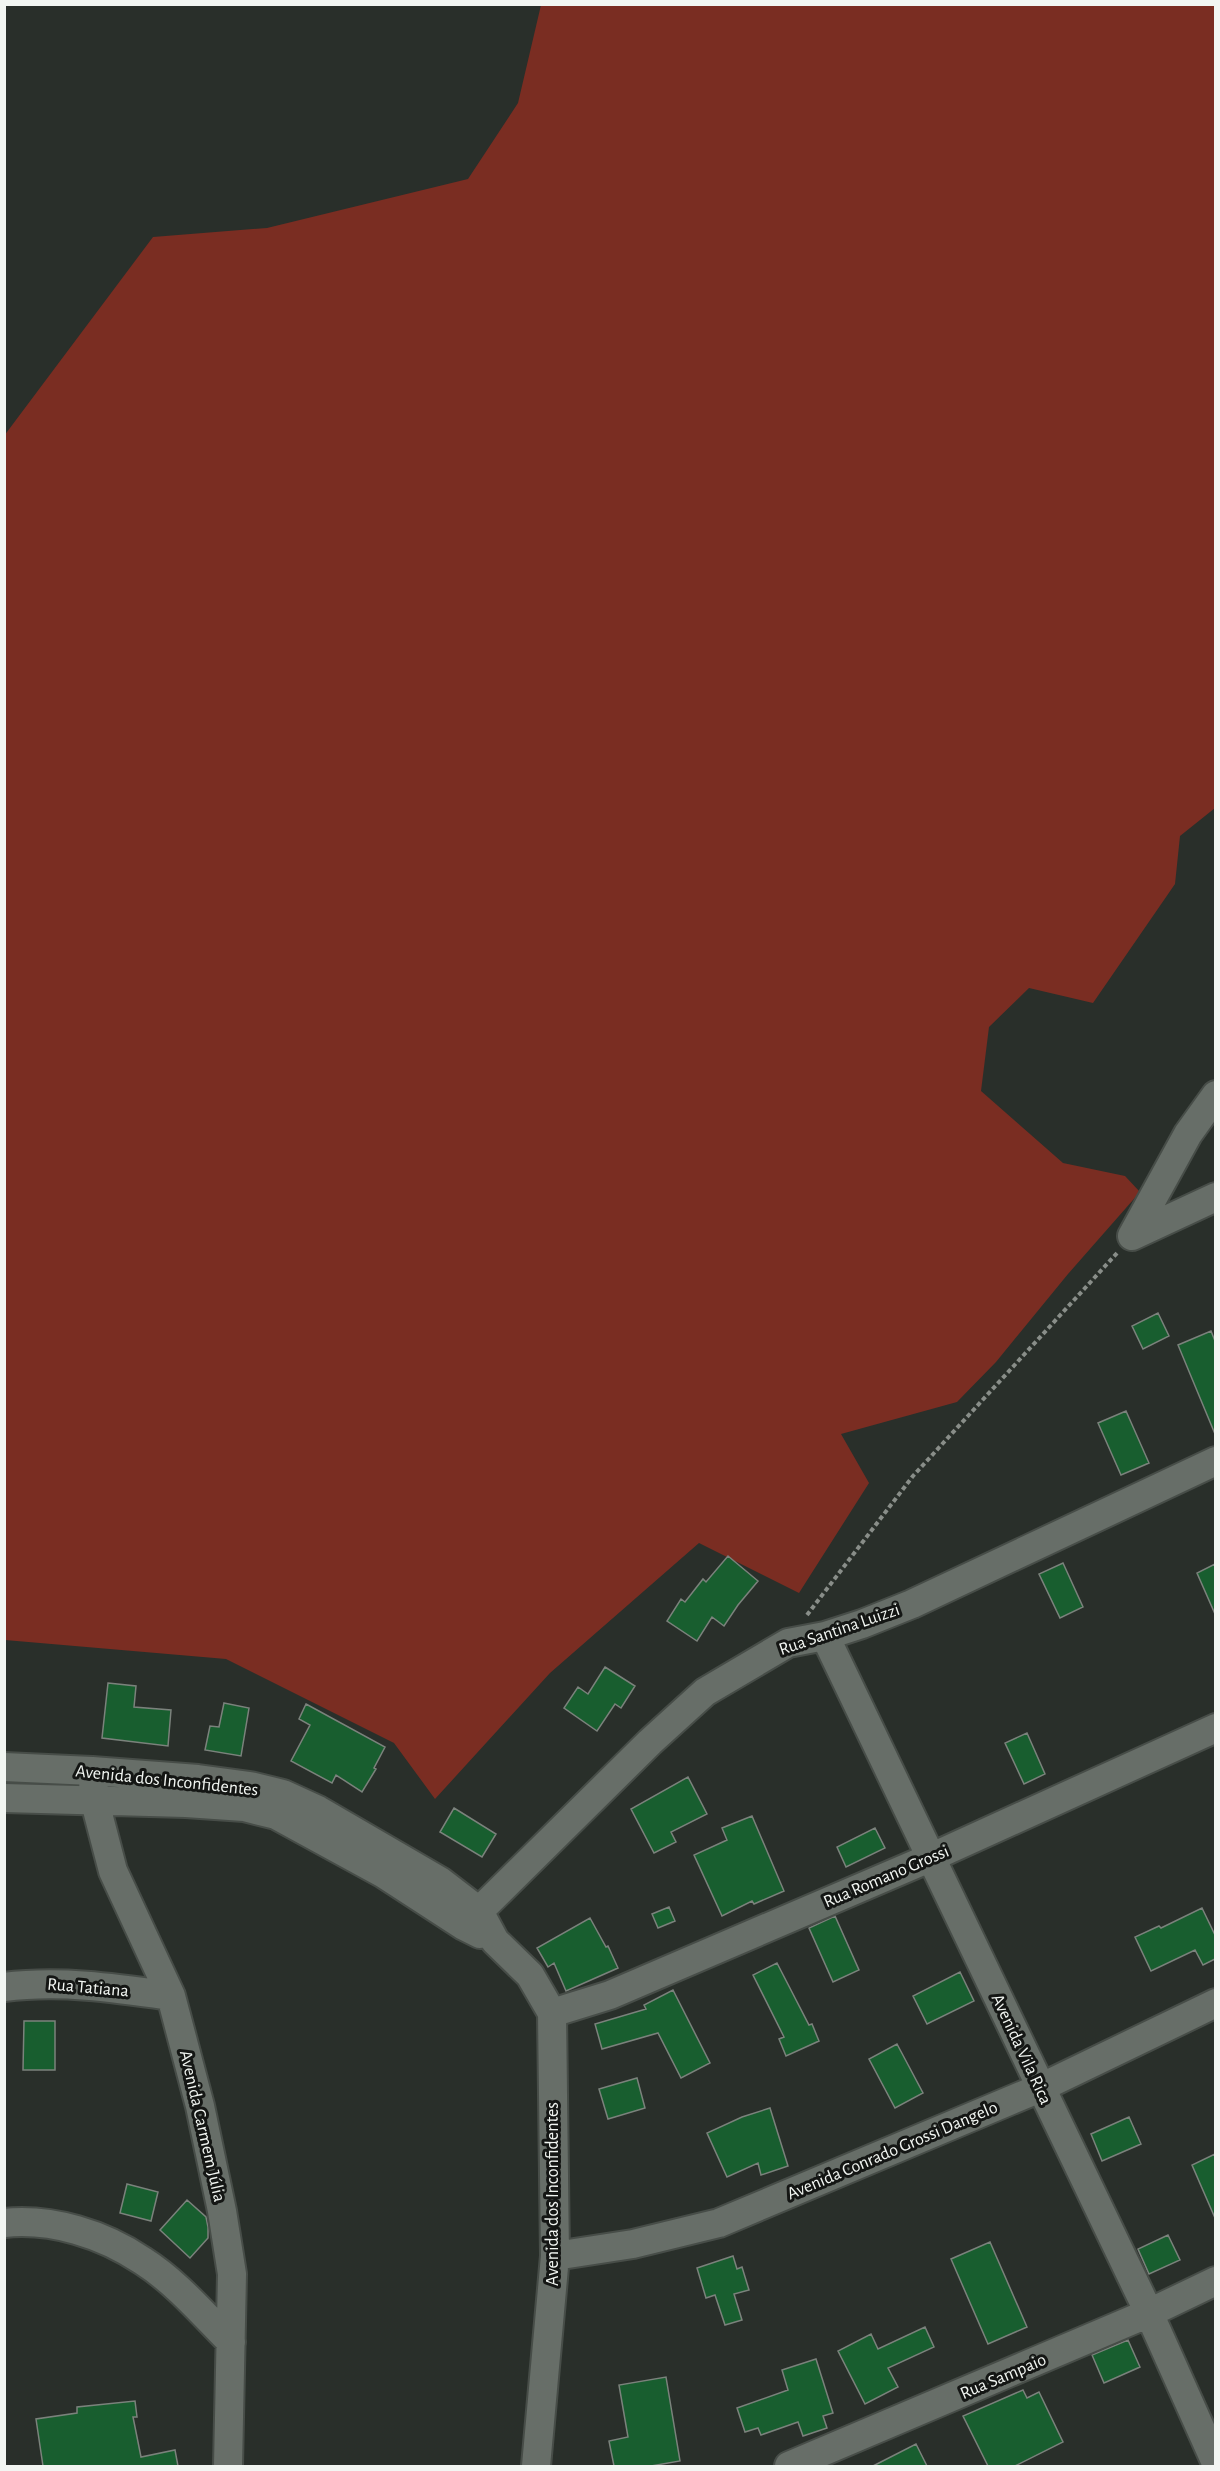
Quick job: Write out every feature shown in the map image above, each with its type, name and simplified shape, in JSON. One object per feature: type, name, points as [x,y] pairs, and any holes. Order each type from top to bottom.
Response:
[{"type":"street","points":[[1132,1236],[1183,1143],[1215,1095]]},
{"type":"street","points":[[1132,1236],[1215,1197]]},
{"type":"street","name":"Rua Santina Luizzi","points":[[471,1919],[705,1692],[788,1643],[825,1636],[912,1604],[1215,1461]]},
{"type":"street","name":"Avenida Vila Rica","points":[[825,1636],[1149,2313],[1215,2463]]},
{"type":"street","name":"Rua Romano Grossi","points":[[552,2013],[610,1995],[932,1857],[1215,1728]]},
{"type":"street","name":"Avenida dos Inconfidentes","points":[[4,1767],[92,1771],[219,1782],[284,1794],[318,1810],[440,1881],[471,1919],[530,1975],[552,2013],[555,2256],[536,2466]]},
{"type":"street","name":"Avenida Carmem Júlia","points":[[92,1771],[95,1802],[113,1870],[171,1996],[200,2106],[222,2211],[232,2274],[228,2466]]},
{"type":"street","name":"Avenida dos Inconfidentes","points":[[4,1798],[186,1803],[244,1807],[276,1815],[471,1919]]},
{"type":"street","name":"Rua Tatiana","points":[[4,1987],[35,1983],[96,1986],[171,1996]]},
{"type":"street","name":"Avenida Conrado Grossi Dangelo","points":[[555,2256],[633,2244],[719,2223],[1040,2088],[1215,2003]]},
{"type":"street","points":[[4,2223],[20,2221],[66,2226],[104,2240],[143,2261],[172,2283],[231,2342]]},
{"type":"street","name":"Rua Sampaio","points":[[789,2466],[1149,2313],[1215,2281]]},
{"type":"path","points":[[788,1643],[824,1591],[913,1476],[1132,1236]]},
{"type":"shaded area","points":[[541,5],[1215,5],[1215,808],[1180,836],[1175,884],[1093,1003],[1029,988],[989,1027],[981,1091],[1063,1163],[1125,1176],[1140,1192],[1068,1274],[996,1362],[957,1402],[841,1434],[869,1483],[799,1593],[699,1543],[550,1673],[435,1799],[394,1743],[226,1659],[5,1640],[4,436],[153,237],[267,228],[468,179],[518,103]]},
{"type":"building","points":[[1158,1313],[1169,1336],[1143,1349],[1132,1326]]},
{"type":"building","points":[[1211,1331],[1215,1341],[1215,1434],[1178,1345]]},
{"type":"building","points":[[1126,1411],[1149,1463],[1121,1475],[1098,1423]]},
{"type":"building","points":[[728,1556],[758,1581],[724,1626],[712,1617],[697,1641],[667,1621],[681,1599],[685,1602],[703,1579],[706,1582]]},
{"type":"building","points":[[1063,1563],[1083,1607],[1060,1618],[1039,1574]]},
{"type":"building","points":[[1215,1564],[1215,1614],[1197,1573]]},
{"type":"building","points":[[605,1667],[635,1686],[621,1708],[615,1704],[597,1731],[564,1708],[578,1687],[588,1694]]},
{"type":"building","points":[[108,1683],[136,1686],[134,1707],[171,1710],[168,1746],[102,1738]]},
{"type":"building","points":[[224,1703],[249,1708],[241,1756],[205,1750],[210,1726],[219,1727]]},
{"type":"building","points":[[306,1704],[385,1747],[374,1768],[376,1769],[362,1792],[336,1775],[332,1783],[291,1761],[310,1725],[299,1719]]},
{"type":"building","points":[[1027,1733],[1045,1774],[1024,1784],[1005,1743]]},
{"type":"building","points":[[688,1777],[707,1814],[671,1832],[676,1842],[654,1853],[631,1809]]},
{"type":"building","points":[[454,1808],[496,1834],[482,1857],[440,1832]]},
{"type":"building","points":[[752,1816],[784,1891],[754,1904],[752,1901],[722,1916],[694,1855],[727,1840],[722,1828]]},
{"type":"building","points":[[875,1828],[885,1848],[846,1867],[837,1847]]},
{"type":"building","points":[[669,1907],[675,1921],[658,1928],[652,1914]]},
{"type":"building","points":[[1202,1908],[1215,1935],[1215,1959],[1203,1965],[1195,1950],[1151,1971],[1135,1937],[1159,1926],[1161,1928]]},
{"type":"building","points":[[835,1916],[859,1970],[833,1982],[809,1928]]},
{"type":"building","points":[[590,1918],[606,1947],[608,1946],[618,1968],[566,1991],[554,1963],[548,1967],[537,1948]]},
{"type":"building","points":[[777,1963],[809,2025],[812,2024],[819,2041],[786,2056],[779,2039],[784,2037],[753,1975]]},
{"type":"building","points":[[960,1972],[974,2001],[927,2024],[913,1996]]},
{"type":"building","points":[[673,1990],[710,2063],[681,2078],[658,2033],[602,2049],[595,2024],[646,2009],[644,2005]]},
{"type":"building","points":[[24,2021],[55,2021],[55,2070],[23,2070]]},
{"type":"building","points":[[897,2044],[923,2093],[895,2108],[869,2059]]},
{"type":"building","points":[[637,2078],[645,2108],[608,2119],[599,2089]]},
{"type":"building","points":[[770,2108],[788,2166],[761,2175],[758,2163],[727,2177],[707,2133],[742,2117]]},
{"type":"building","points":[[1129,2117],[1141,2144],[1102,2161],[1091,2134]]},
{"type":"building","points":[[1215,2154],[1215,2218],[1192,2165]]},
{"type":"building","points":[[127,2184],[158,2192],[151,2221],[120,2213]]},
{"type":"building","points":[[187,2200],[206,2217],[208,2227],[208,2238],[190,2258],[160,2230]]},
{"type":"building","points":[[1168,2235],[1180,2260],[1149,2274],[1138,2249]]},
{"type":"building","points":[[990,2242],[1027,2327],[988,2344],[951,2259]]},
{"type":"building","points":[[733,2256],[737,2269],[742,2267],[749,2290],[734,2294],[742,2320],[725,2325],[715,2295],[706,2298],[697,2268]]},
{"type":"building","points":[[925,2327],[934,2347],[888,2368],[898,2387],[865,2404],[838,2351],[871,2334],[878,2349]]},
{"type":"building","points":[[1128,2340],[1140,2367],[1104,2383],[1092,2355]]},
{"type":"building","points":[[816,2359],[833,2413],[823,2416],[827,2428],[803,2436],[798,2422],[761,2435],[758,2428],[745,2432],[737,2408],[788,2390],[782,2370]]},
{"type":"building","points":[[666,2377],[680,2461],[651,2466],[614,2466],[609,2441],[628,2437],[619,2385]]},
{"type":"building","points":[[1023,2390],[1027,2398],[1039,2392],[1063,2442],[1015,2466],[988,2466],[963,2416]]},
{"type":"building","points":[[135,2401],[137,2417],[133,2417],[141,2457],[175,2450],[178,2466],[43,2466],[36,2419],[77,2413],[77,2407]]},
{"type":"building","points":[[916,2444],[927,2466],[873,2466]]}]
